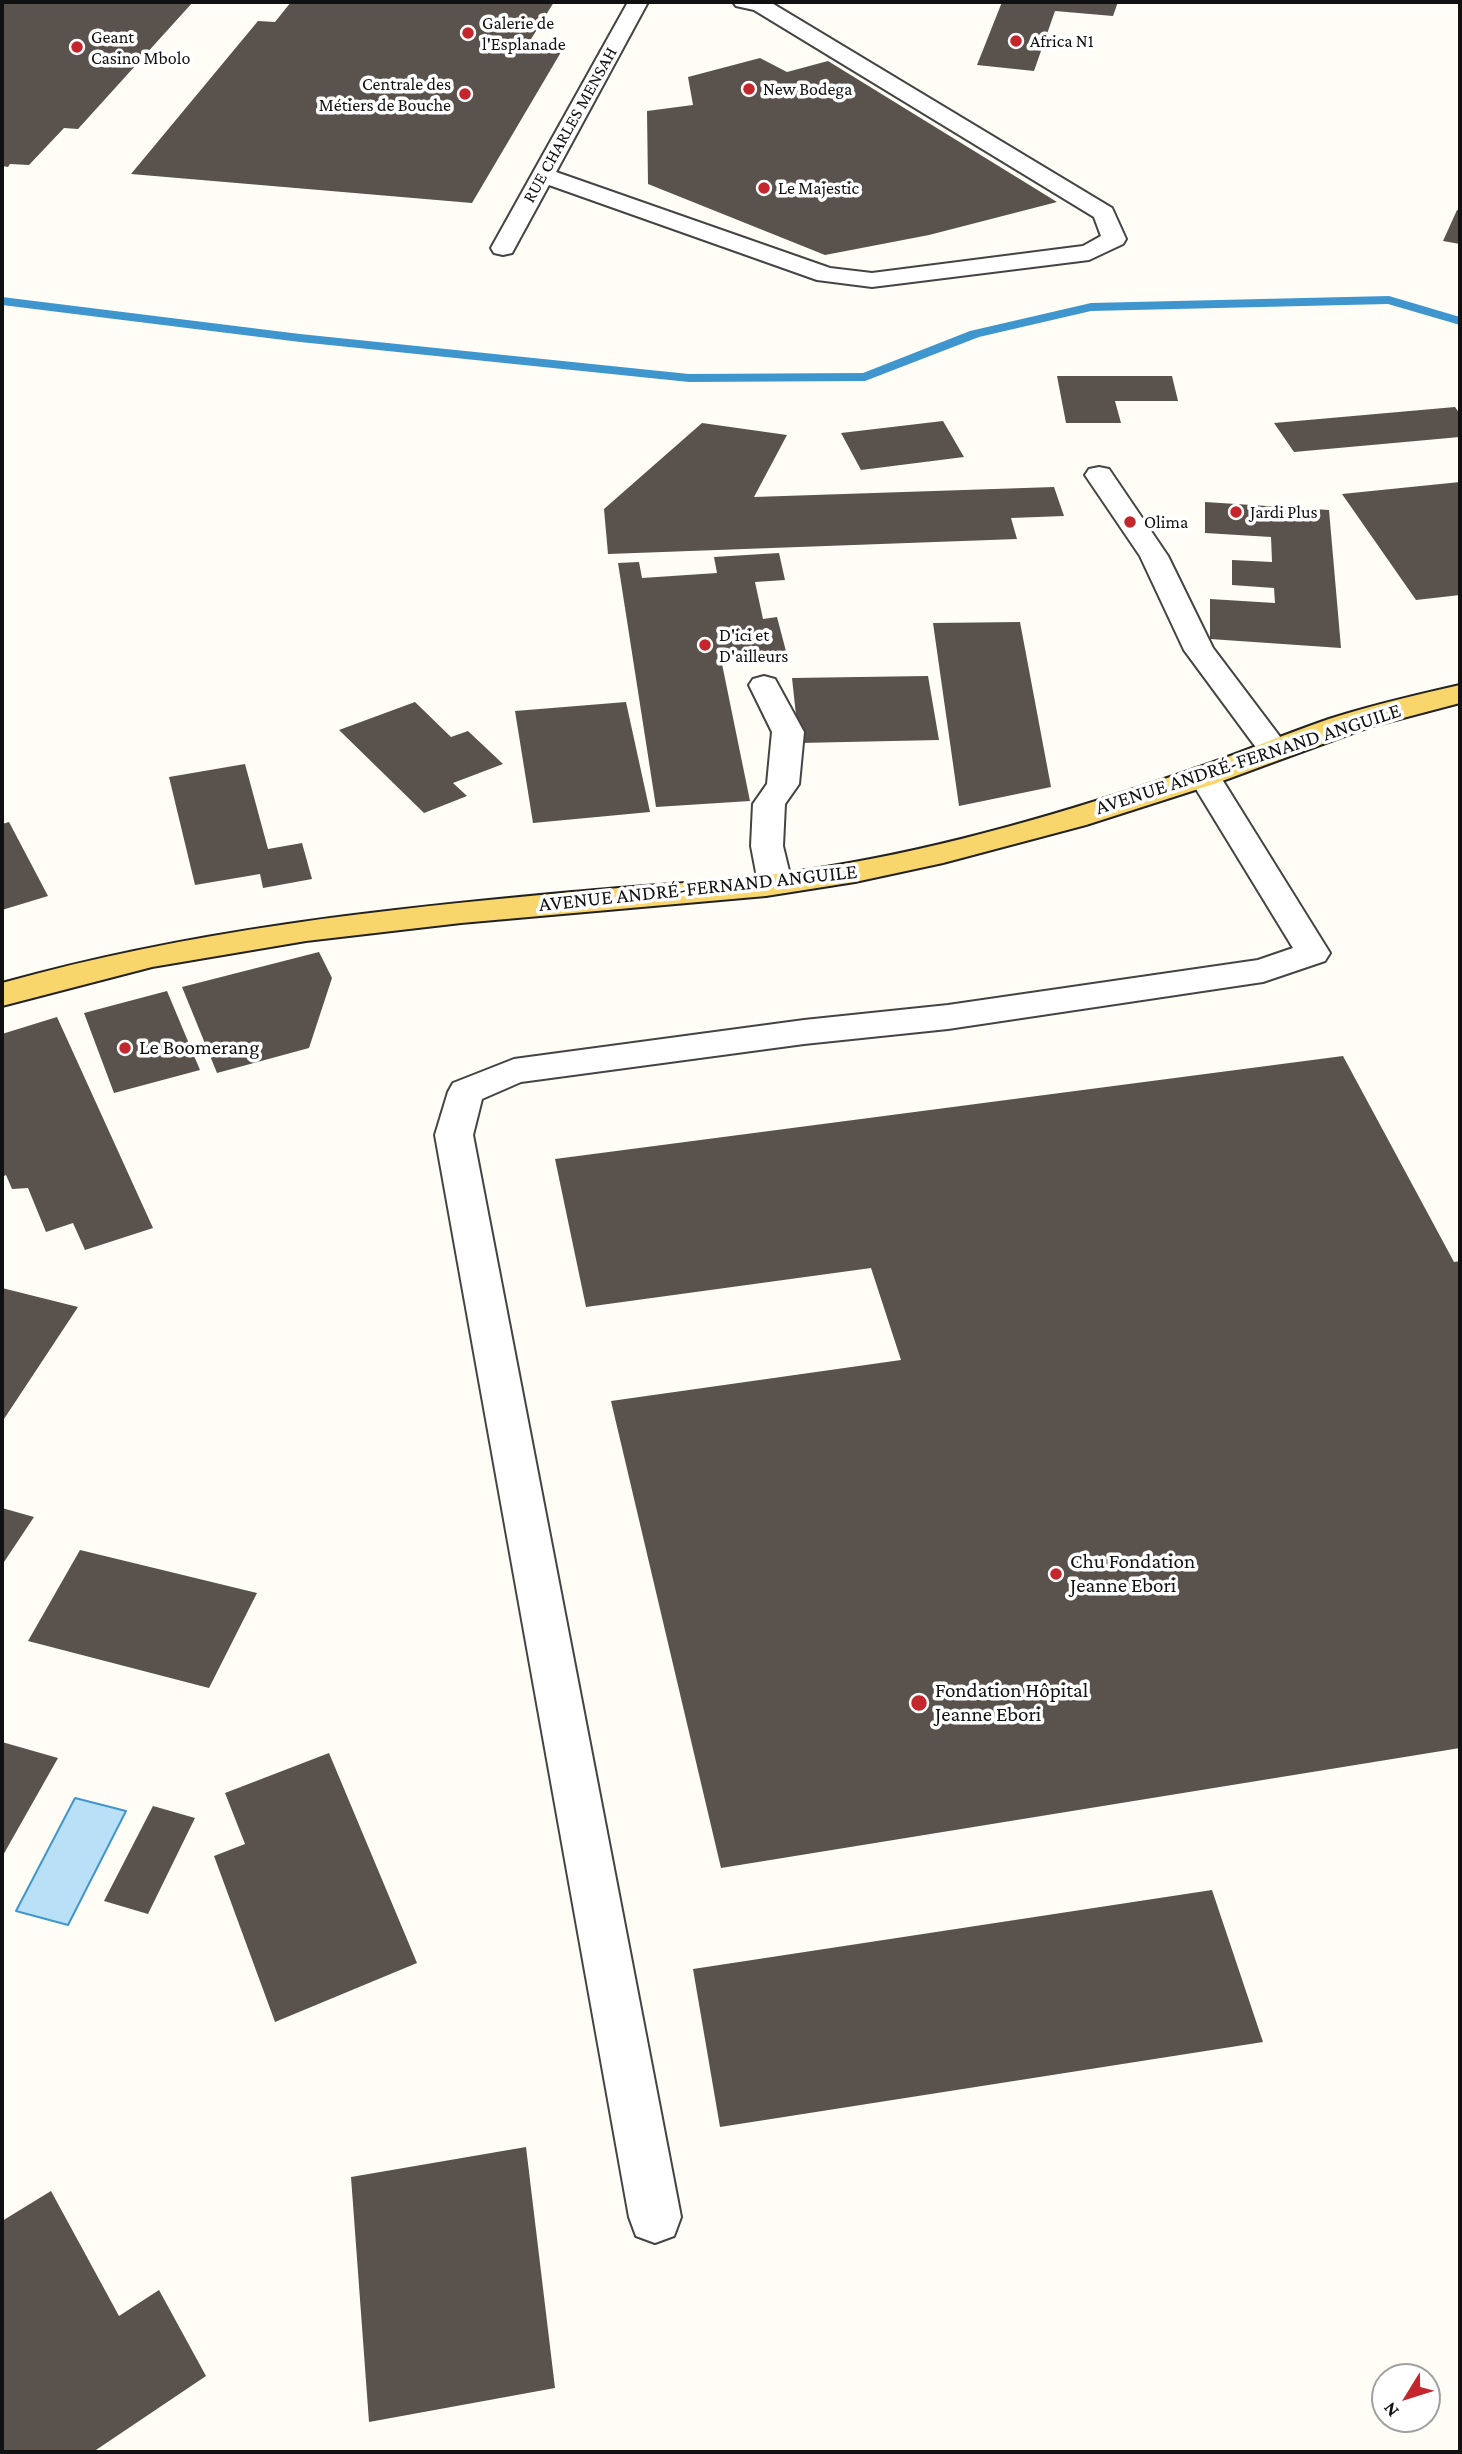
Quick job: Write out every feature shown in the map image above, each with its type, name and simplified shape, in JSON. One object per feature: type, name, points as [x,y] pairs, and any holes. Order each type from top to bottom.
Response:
[{"type":"main road","name":"AVENUE ANDRÉ-FERNAND ANGUILE","points":[[2,995],[108,965],[197,946],[414,917],[854,873],[1113,805],[1204,776],[1355,721],[1460,694]]},
{"type":"street","name":"RUE CHARLES MENSAH","points":[[503,248],[638,2]]},
{"type":"street","points":[[543,175],[826,275],[860,279],[872,280],[1089,253],[1114,239],[1104,212],[759,4],[743,2]]},
{"type":"street","points":[[1099,475],[1154,556],[1199,650],[1275,750]]},
{"type":"street","points":[[764,685],[788,732],[783,784],[769,804],[767,846],[775,883]]},
{"type":"street","points":[[655,2217],[454,1135],[466,1092],[514,1071],[804,1032],[948,1017],[1249,973],[1314,953],[1204,776]]},
{"type":"water","points":[[75,1798],[126,1811],[68,1925],[16,1911]]},
{"type":"building","name":"Geant Casino Mbolo","points":[[2,2],[193,2],[78,129],[64,128],[29,165],[10,164],[8,167],[2,166]]},
{"type":"building","points":[[291,2],[554,2],[528,44],[564,47],[472,203],[131,174],[258,21],[275,22]]},
{"type":"building","name":"Africa N1","points":[[1002,2],[1118,2],[1113,16],[1055,11],[1034,71],[977,65]]},
{"type":"building","points":[[760,58],[787,72],[828,61],[1057,202],[929,235],[825,255],[648,184],[647,111],[693,105],[688,77]]},
{"type":"building","points":[[1457,210],[1460,211],[1460,244],[1443,241]]},
{"type":"building","points":[[1057,376],[1172,376],[1178,401],[1115,401],[1121,423],[1066,423]]},
{"type":"building","points":[[1455,407],[1460,414],[1460,437],[1294,452],[1274,423]]},
{"type":"building","points":[[943,421],[964,457],[861,470],[841,433]]},
{"type":"building","points":[[702,423],[787,435],[754,497],[1054,487],[1064,516],[1011,518],[1017,539],[608,554],[604,509]]},
{"type":"building","points":[[1460,482],[1460,595],[1416,600],[1342,494]]},
{"type":"building","points":[[1205,502],[1329,510],[1341,648],[1210,639],[1210,599],[1275,603],[1274,588],[1232,585],[1232,560],[1272,562],[1271,537],[1205,533]]},
{"type":"building","points":[[779,553],[785,580],[755,582],[763,619],[777,617],[787,655],[721,659],[750,801],[656,807],[618,563],[639,562],[642,578],[717,573],[714,557]]},
{"type":"building","points":[[1020,622],[1051,787],[959,806],[933,623]]},
{"type":"building","points":[[928,676],[939,740],[799,743],[792,678]]},
{"type":"building","points":[[415,702],[451,737],[468,731],[503,764],[453,783],[467,796],[424,813],[339,730]]},
{"type":"building","points":[[626,702],[650,812],[533,823],[515,711]]},
{"type":"building","points":[[245,764],[268,849],[302,843],[312,879],[263,888],[260,874],[195,885],[169,777]]},
{"type":"building","points":[[9,822],[48,896],[2,910],[2,824]]},
{"type":"building","points":[[319,952],[332,978],[309,1048],[217,1073],[182,987]]},
{"type":"building","points":[[167,991],[200,1070],[114,1093],[84,1013]]},
{"type":"building","points":[[57,1017],[153,1228],[85,1250],[73,1223],[46,1232],[28,1188],[12,1189],[6,1175],[2,1177],[2,1034]]},
{"type":"building","name":"Chu Fondation Jeanne Ebori","points":[[1343,1056],[1454,1262],[1460,1261],[1460,1748],[721,1868],[611,1401],[901,1360],[871,1268],[586,1307],[555,1159]]},
{"type":"building","points":[[2,1288],[78,1307],[2,1422]]},
{"type":"building","points":[[2,1508],[34,1517],[2,1565]]},
{"type":"building","points":[[80,1550],[257,1593],[209,1688],[28,1641]]},
{"type":"building","points":[[2,1742],[58,1758],[2,1857]]},
{"type":"building","points":[[329,1753],[417,1963],[275,2022],[214,1856],[245,1844],[225,1793]]},
{"type":"building","points":[[153,1806],[195,1818],[148,1914],[104,1901]]},
{"type":"building","points":[[1212,1890],[1263,2042],[720,2127],[693,1969]]},
{"type":"building","points":[[526,2147],[555,2388],[369,2422],[351,2177]]},
{"type":"building","points":[[51,2191],[119,2316],[159,2290],[206,2376],[93,2452],[2,2452],[2,2221]]},
{"type":"waterway","points":[[2,301],[300,338],[689,378],[865,377],[975,334],[1091,307],[1389,300],[1460,321]]},
{"type":"place","name":"Galerie de l'Esplanade","points":[[468,33]]},
{"type":"place","name":"Africa N1","points":[[1016,41]]},
{"type":"place","name":"Geant Casino Mbolo","points":[[77,47]]},
{"type":"place","name":"New Bodega","points":[[749,89]]},
{"type":"place","name":"Centrale des Métiers de Bouche","points":[[465,94]]},
{"type":"place","name":"Le Majestic","points":[[764,188]]},
{"type":"place","name":"Jardi Plus","points":[[1236,512]]},
{"type":"place","name":"Olima","points":[[1130,522]]},
{"type":"place","name":"D'ici et D'ailleurs","points":[[705,645]]},
{"type":"place","name":"Le Boomerang","points":[[125,1048]]},
{"type":"place","name":"Chu Fondation Jeanne Ebori","points":[[1056,1574]]},
{"type":"place","name":"Fondation Hôpital Jeanne Ebori","points":[[919,1703]]}]
